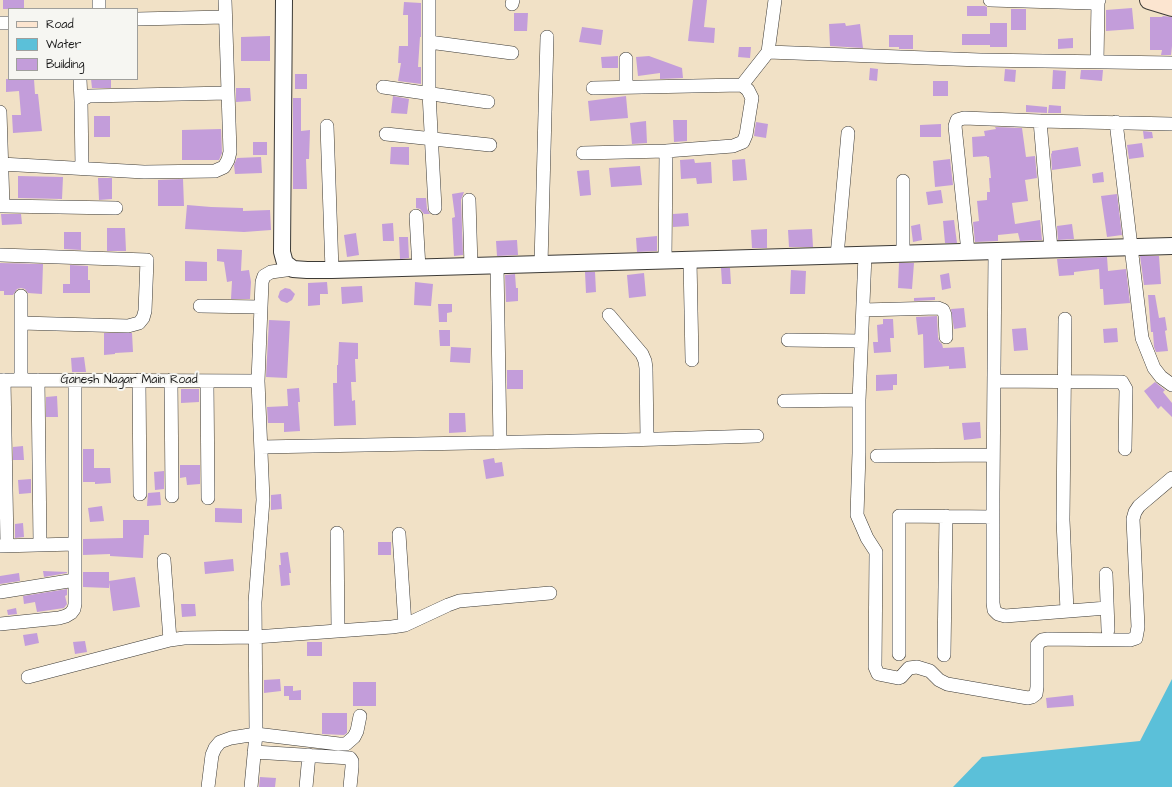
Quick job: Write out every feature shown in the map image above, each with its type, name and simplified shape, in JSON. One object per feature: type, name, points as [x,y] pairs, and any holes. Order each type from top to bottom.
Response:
[{"type":"main road","points":[[1150,0],[1172,7]]},
{"type":"street","points":[[1,164],[144,172],[215,171],[224,167],[230,152],[225,0]]},
{"type":"street","points":[[284,0],[282,252],[285,263],[293,268]]},
{"type":"street","points":[[428,0],[429,93],[435,208]]},
{"type":"street","points":[[742,85],[768,52],[775,0]]},
{"type":"street","points":[[990,0],[1092,4],[1098,1],[1097,62]]},
{"type":"street","points":[[138,19],[225,17]]},
{"type":"street","points":[[541,264],[547,37]]},
{"type":"street","points":[[429,42],[512,53]]},
{"type":"street","points":[[768,52],[980,60],[1172,63]]},
{"type":"street","points":[[626,59],[626,87]]},
{"type":"street","points":[[80,80],[82,168]]},
{"type":"street","points":[[583,153],[666,151],[733,146],[743,142],[746,135],[752,98],[748,90],[742,85],[592,88]]},
{"type":"street","points":[[383,87],[488,102]]},
{"type":"street","points":[[81,101],[89,96],[228,93]]},
{"type":"street","points":[[0,112],[1,206],[116,208]]},
{"type":"street","points":[[968,252],[955,126],[957,120],[964,118],[1172,124]]},
{"type":"street","points":[[1040,121],[1052,249]]},
{"type":"street","points":[[1116,122],[1142,338],[1154,368],[1161,377],[1172,385]]},
{"type":"street","points":[[327,126],[332,270]]},
{"type":"street","points":[[837,256],[848,133]]},
{"type":"street","points":[[386,134],[490,145]]},
{"type":"street","points":[[665,260],[666,151]]},
{"type":"street","points":[[903,181],[903,254]]},
{"type":"street","points":[[469,200],[471,266]]},
{"type":"street","points":[[416,216],[419,268]]},
{"type":"street","points":[[251,787],[256,734],[255,602],[263,500],[258,381],[260,307],[262,282],[264,276],[271,272],[293,268],[307,270],[332,270],[419,268],[1172,246]]},
{"type":"street","points":[[995,251],[993,455],[994,610],[998,614],[1005,616],[1107,608]]},
{"type":"street","points":[[0,255],[147,260],[145,311],[143,318],[139,323],[128,326],[22,323]]},
{"type":"street","points":[[865,255],[859,400],[857,515],[867,538],[876,552],[875,666],[878,674],[901,677],[909,668],[917,667],[930,671],[939,680],[947,684],[1028,698],[1036,694],[1037,645],[1042,640],[1130,640],[1136,638],[1138,627],[1133,519],[1134,512],[1172,478]]},
{"type":"street","points":[[690,260],[692,360]]},
{"type":"street","points":[[497,265],[500,442]]},
{"type":"street","points":[[21,296],[22,380]]},
{"type":"street","points":[[200,306],[260,307]]},
{"type":"street","points":[[863,310],[938,308],[943,310],[945,315],[946,337]]},
{"type":"street","points":[[609,315],[642,354],[645,361],[647,439]]},
{"type":"street","points":[[1065,319],[1063,520],[1067,611]]},
{"type":"street","points":[[788,340],[861,341]]},
{"type":"street","points":[[2,380],[4,546],[75,544]]},
{"type":"street","name":"Ganesh Nagar Main Road","points":[[2,380],[258,381]]},
{"type":"street","points":[[38,380],[40,544]]},
{"type":"street","points":[[0,624],[66,616],[74,609],[75,380]]},
{"type":"street","points":[[140,380],[140,494]]},
{"type":"street","points":[[171,380],[172,496]]},
{"type":"street","points":[[207,381],[208,498]]},
{"type":"street","points":[[994,381],[1122,382],[1126,389],[1125,449]]},
{"type":"street","points":[[784,401],[859,400]]},
{"type":"street","points":[[261,447],[757,436]]},
{"type":"street","points":[[877,456],[993,455]]},
{"type":"street","points":[[899,654],[899,516],[993,517]]},
{"type":"street","points":[[944,655],[946,516]]},
{"type":"street","points":[[337,534],[338,631]]},
{"type":"street","points":[[399,534],[404,625]]},
{"type":"street","points":[[164,560],[170,640]]},
{"type":"street","points":[[1106,574],[1108,630]]},
{"type":"street","points":[[0,592],[75,580]]},
{"type":"street","points":[[28,676],[170,640],[184,638],[255,637],[404,625],[459,601],[550,593]]},
{"type":"street","points":[[208,787],[212,755],[220,742],[231,738],[256,734],[346,744],[357,732],[360,716]]},
{"type":"street","points":[[254,752],[350,758],[352,761],[350,787]]},
{"type":"street","points":[[306,787],[309,755]]},
{"type":"water","points":[[1172,679],[1172,787],[953,787],[982,757],[1140,741]]},
{"type":"building","points":[[3,0],[24,0],[24,8],[3,9]]},
{"type":"building","points":[[693,0],[707,0],[704,27],[715,28],[714,43],[688,41]]},
{"type":"building","points":[[404,2],[421,3],[421,37],[418,67],[421,67],[421,84],[398,81],[401,63],[398,63],[399,46],[408,46],[408,15],[403,15]]},
{"type":"building","points":[[967,6],[987,7],[987,16],[967,16]]},
{"type":"building","points":[[1132,8],[1134,29],[1106,31],[1106,10]]},
{"type":"building","points":[[1011,9],[1026,9],[1026,30],[1011,30]]},
{"type":"building","points":[[514,13],[528,13],[527,31],[514,31]]},
{"type":"building","points":[[1150,17],[1172,17],[1171,55],[1161,55],[1162,50],[1150,50]]},
{"type":"building","points":[[845,23],[846,26],[860,24],[863,48],[830,46],[829,24]]},
{"type":"building","points":[[990,23],[1007,23],[1007,47],[990,47],[990,45],[962,45],[962,34],[990,34]]},
{"type":"building","points":[[582,27],[603,30],[601,45],[579,42]]},
{"type":"building","points":[[889,35],[913,35],[913,49],[889,47]]},
{"type":"building","points":[[270,36],[270,61],[241,61],[241,37]]},
{"type":"building","points":[[1073,38],[1073,48],[1058,49],[1058,39]]},
{"type":"building","points":[[739,47],[751,47],[750,58],[738,57]]},
{"type":"building","points":[[618,56],[618,68],[602,68],[601,57]]},
{"type":"building","points":[[649,56],[682,68],[683,78],[660,79],[660,73],[638,76],[636,57]]},
{"type":"building","points":[[870,68],[878,69],[877,81],[869,80]]},
{"type":"building","points":[[1005,69],[1016,70],[1015,82],[1004,81]]},
{"type":"building","points":[[1053,70],[1066,71],[1065,89],[1052,89]]},
{"type":"building","points":[[1081,70],[1103,70],[1102,81],[1080,79]]},
{"type":"building","points":[[295,74],[307,74],[307,89],[295,89]]},
{"type":"building","points":[[6,79],[34,80],[35,94],[38,94],[42,131],[13,133],[12,115],[21,115],[19,91],[6,92]]},
{"type":"building","points":[[91,80],[111,80],[111,88],[92,88]]},
{"type":"building","points":[[933,81],[948,81],[948,96],[933,96]]},
{"type":"building","points":[[236,88],[250,88],[251,101],[236,102]]},
{"type":"building","points":[[393,96],[409,99],[407,114],[391,113]]},
{"type":"building","points":[[626,96],[628,118],[590,121],[588,101]]},
{"type":"building","points":[[293,98],[301,98],[301,131],[310,130],[309,159],[306,159],[307,189],[293,189]]},
{"type":"building","points":[[1026,105],[1047,107],[1047,113],[1026,112]]},
{"type":"building","points":[[1049,105],[1061,106],[1061,113],[1048,113]]},
{"type":"building","points":[[94,116],[110,116],[110,137],[94,137]]},
{"type":"building","points":[[673,120],[687,120],[687,141],[674,142]]},
{"type":"building","points":[[646,121],[647,143],[632,144],[630,123]]},
{"type":"building","points":[[756,122],[768,124],[766,138],[754,136]]},
{"type":"building","points":[[941,124],[941,137],[920,137],[920,125]]},
{"type":"building","points":[[995,127],[1022,128],[1026,157],[1035,156],[1037,178],[1025,180],[1028,201],[1012,203],[1015,224],[1040,220],[1042,240],[1020,241],[1018,233],[998,235],[998,241],[975,242],[973,222],[979,221],[977,201],[987,200],[987,192],[990,192],[989,178],[991,178],[989,157],[973,157],[972,137],[985,136],[984,131],[996,129]]},
{"type":"building","points":[[221,129],[222,153],[219,160],[182,160],[182,130]]},
{"type":"building","points":[[1143,131],[1152,132],[1153,138],[1144,139]]},
{"type":"building","points":[[253,142],[267,142],[267,155],[253,155]]},
{"type":"building","points":[[1142,143],[1144,157],[1129,159],[1127,145]]},
{"type":"building","points":[[391,147],[409,147],[409,165],[390,164]]},
{"type":"building","points":[[1078,147],[1081,166],[1052,170],[1052,151]]},
{"type":"building","points":[[261,157],[262,173],[235,174],[234,165],[237,158]]},
{"type":"building","points":[[694,159],[695,163],[711,162],[712,183],[697,184],[696,178],[681,179],[680,160]]},
{"type":"building","points":[[745,159],[747,180],[733,181],[732,160]]},
{"type":"building","points":[[950,159],[953,185],[935,187],[933,161]]},
{"type":"building","points":[[640,166],[642,185],[611,187],[609,168]]},
{"type":"building","points":[[589,170],[591,195],[580,196],[577,171]]},
{"type":"building","points":[[1103,172],[1104,182],[1093,183],[1092,174]]},
{"type":"building","points":[[18,176],[63,177],[62,199],[18,198]]},
{"type":"building","points":[[98,178],[112,178],[112,199],[99,200]]},
{"type":"building","points":[[183,179],[184,206],[158,206],[158,180]]},
{"type":"building","points":[[941,190],[943,203],[928,205],[926,192]]},
{"type":"building","points":[[464,192],[461,200],[463,255],[454,256],[452,218],[455,217],[452,194]]},
{"type":"building","points":[[1117,194],[1122,235],[1107,237],[1101,196]]},
{"type":"building","points":[[416,198],[426,198],[427,209],[430,214],[424,214],[420,209],[416,208]]},
{"type":"building","points":[[187,205],[243,208],[243,211],[270,210],[271,230],[244,232],[185,229]]},
{"type":"building","points":[[688,213],[689,226],[673,227],[673,214]]},
{"type":"building","points":[[1,214],[21,214],[22,224],[2,225]]},
{"type":"building","points":[[954,220],[957,243],[945,243],[943,221]]},
{"type":"building","points":[[393,223],[394,241],[383,241],[382,224]]},
{"type":"building","points":[[920,224],[922,240],[913,242],[911,226]]},
{"type":"building","points":[[1072,224],[1074,239],[1058,240],[1057,226]]},
{"type":"building","points":[[107,228],[125,228],[126,251],[107,251]]},
{"type":"building","points":[[767,229],[767,248],[752,248],[751,230]]},
{"type":"building","points":[[812,229],[813,247],[789,247],[788,230]]},
{"type":"building","points":[[64,232],[81,232],[81,250],[64,249]]},
{"type":"building","points":[[356,233],[359,255],[347,257],[344,235]]},
{"type":"building","points":[[657,236],[657,251],[637,252],[636,238]]},
{"type":"building","points":[[399,237],[408,237],[409,258],[400,259]]},
{"type":"building","points":[[517,240],[518,255],[497,256],[496,241]]},
{"type":"building","points":[[217,249],[242,250],[241,271],[249,270],[251,282],[250,299],[231,299],[232,281],[227,282],[224,262],[217,261]]},
{"type":"building","points":[[1140,256],[1159,256],[1161,284],[1144,285]]},
{"type":"building","points":[[1107,257],[1108,271],[1126,269],[1130,303],[1104,305],[1103,289],[1100,289],[1099,269],[1074,272],[1074,275],[1059,276],[1057,259]]},
{"type":"building","points":[[185,261],[207,262],[207,281],[185,281]]},
{"type":"building","points":[[0,263],[43,264],[42,294],[28,293],[25,289],[21,288],[17,289],[13,295],[4,295],[4,291],[0,291]]},
{"type":"building","points":[[899,263],[914,263],[912,289],[898,288]]},
{"type":"building","points":[[70,265],[88,266],[90,293],[63,293],[63,284],[70,284]]},
{"type":"building","points":[[721,268],[730,268],[731,284],[722,284]]},
{"type":"building","points":[[791,270],[806,271],[805,294],[790,294]]},
{"type":"building","points":[[585,272],[595,272],[596,292],[586,293]]},
{"type":"building","points":[[644,273],[646,296],[629,298],[627,275]]},
{"type":"building","points":[[949,273],[951,288],[942,290],[940,275]]},
{"type":"building","points":[[515,274],[516,288],[518,288],[518,301],[506,302],[505,275]]},
{"type":"building","points":[[327,282],[328,294],[320,294],[320,305],[308,306],[308,283]]},
{"type":"building","points":[[415,282],[433,284],[431,306],[414,305]]},
{"type":"building","points":[[362,286],[363,302],[342,304],[341,287]]},
{"type":"building","points":[[285,288],[290,289],[295,294],[292,300],[287,303],[281,301],[278,297],[280,291]]},
{"type":"building","points":[[1148,295],[1155,295],[1159,318],[1165,317],[1167,330],[1165,331],[1168,351],[1156,352],[1154,347],[1153,332],[1151,332]]},
{"type":"building","points":[[935,297],[935,300],[914,301],[914,298]]},
{"type":"building","points":[[438,304],[452,304],[452,312],[447,313],[447,322],[439,322]]},
{"type":"building","points":[[964,308],[966,327],[954,329],[951,309]]},
{"type":"building","points":[[937,316],[939,341],[943,348],[964,347],[966,368],[949,369],[949,366],[924,368],[923,334],[918,335],[916,317]]},
{"type":"building","points":[[883,319],[893,319],[894,338],[890,338],[891,352],[874,353],[873,342],[878,342],[877,325],[883,324]]},
{"type":"building","points":[[269,320],[290,321],[287,378],[266,377]]},
{"type":"building","points":[[1026,328],[1028,350],[1014,351],[1012,329]]},
{"type":"building","points":[[1117,328],[1118,342],[1104,343],[1103,329]]},
{"type":"building","points":[[439,330],[450,330],[450,346],[440,346]]},
{"type":"building","points":[[104,333],[132,333],[133,352],[104,355]]},
{"type":"building","points":[[339,342],[358,343],[358,359],[355,359],[356,382],[351,382],[352,401],[355,400],[356,425],[334,426],[333,383],[337,383]]},
{"type":"building","points":[[451,347],[471,348],[470,363],[450,362]]},
{"type":"building","points":[[84,357],[86,372],[72,372],[71,358]]},
{"type":"building","points":[[507,370],[523,370],[523,389],[507,389]]},
{"type":"building","points":[[897,374],[897,385],[893,385],[893,390],[876,391],[876,375]]},
{"type":"building","points":[[1155,382],[1165,390],[1163,392],[1172,403],[1172,417],[1161,406],[1158,409],[1144,391]]},
{"type":"building","points":[[299,388],[300,402],[298,402],[300,431],[284,432],[284,423],[268,423],[267,407],[288,406],[287,389]]},
{"type":"building","points":[[181,389],[199,389],[199,402],[181,403]]},
{"type":"building","points":[[57,396],[58,417],[46,417],[46,397]]},
{"type":"building","points":[[449,413],[465,413],[466,432],[449,433]]},
{"type":"building","points":[[980,422],[981,438],[964,440],[962,423]]},
{"type":"building","points":[[23,446],[24,460],[13,460],[13,447]]},
{"type":"building","points":[[83,449],[94,449],[94,468],[110,468],[111,483],[95,484],[95,482],[83,482]]},
{"type":"building","points":[[494,458],[495,463],[502,462],[504,476],[486,479],[483,460]]},
{"type":"building","points":[[180,465],[200,465],[200,484],[187,485],[186,477],[180,478]]},
{"type":"building","points":[[164,471],[164,489],[155,490],[154,472]]},
{"type":"building","points":[[31,479],[31,493],[19,494],[18,480]]},
{"type":"building","points":[[160,492],[161,505],[147,506],[148,493]]},
{"type":"building","points":[[281,494],[282,509],[271,510],[271,495]]},
{"type":"building","points":[[102,506],[104,521],[90,522],[88,508]]},
{"type":"building","points":[[215,508],[242,509],[242,523],[215,522]]},
{"type":"building","points":[[123,520],[149,520],[149,535],[144,535],[143,558],[110,556],[110,554],[83,555],[83,539],[123,538]]},
{"type":"building","points":[[23,523],[24,537],[15,538],[15,524]]},
{"type":"building","points":[[378,542],[391,542],[391,555],[378,555]]},
{"type":"building","points":[[288,552],[291,573],[289,573],[290,585],[281,586],[279,565],[281,565],[280,553]]},
{"type":"building","points":[[233,559],[234,571],[205,574],[204,562]]},
{"type":"building","points":[[43,571],[67,572],[67,573],[44,577]]},
{"type":"building","points":[[83,572],[109,572],[109,581],[135,577],[140,607],[113,611],[109,582],[109,588],[83,587]]},
{"type":"building","points":[[19,573],[20,581],[0,584],[0,576]]},
{"type":"building","points":[[67,589],[67,595],[65,596],[67,604],[64,608],[37,612],[35,602],[24,604],[23,596]]},
{"type":"building","points":[[181,604],[195,604],[196,616],[182,617]]},
{"type":"building","points":[[16,608],[17,614],[8,615],[7,610]]},
{"type":"building","points":[[37,633],[39,643],[25,646],[23,635]]},
{"type":"building","points":[[85,641],[87,652],[75,654],[73,642]]},
{"type":"building","points":[[307,642],[322,642],[322,656],[307,656]]},
{"type":"building","points":[[280,679],[281,691],[264,693],[264,680]]},
{"type":"building","points":[[353,682],[376,682],[376,706],[353,706]]},
{"type":"building","points":[[284,686],[293,686],[293,691],[301,690],[301,700],[289,700],[289,696],[284,696]]},
{"type":"building","points":[[1073,695],[1074,706],[1047,708],[1046,698]]},
{"type":"building","points":[[322,713],[347,713],[347,733],[344,735],[322,734]]},
{"type":"building","points":[[260,777],[276,778],[275,787],[259,787]]}]
